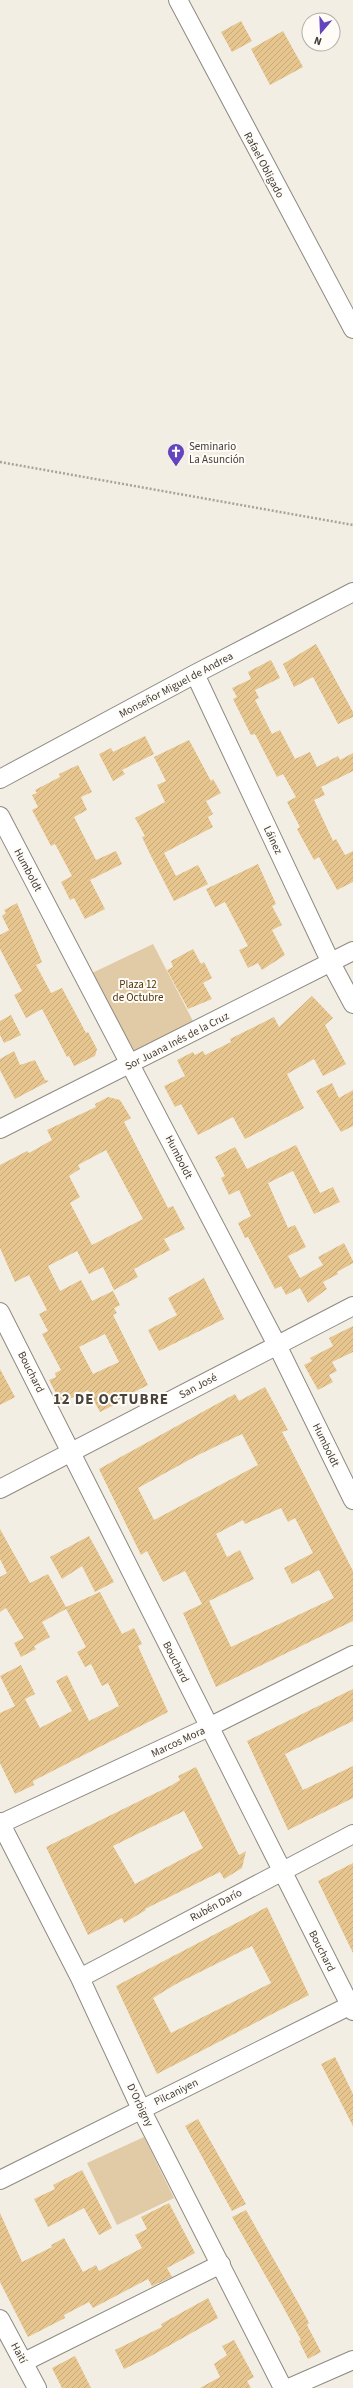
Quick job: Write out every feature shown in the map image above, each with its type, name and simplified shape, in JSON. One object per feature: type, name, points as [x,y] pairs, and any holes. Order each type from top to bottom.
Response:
[{"type":"street","name":"Rafael Obligado","points":[[178,0],[353,329]]},
{"type":"street","name":"Monseñor Miguel de Andrea","points":[[0,779],[195,674],[353,592]]},
{"type":"street","name":"Láinez","points":[[195,674],[331,963],[353,1004]]},
{"type":"street","name":"Humboldt","points":[[0,816],[131,1064],[276,1345],[353,1500]]},
{"type":"street","name":"Sor Juana Inés de la Cruz","points":[[0,1128],[131,1064],[353,951]]},
{"type":"street","name":"San José","points":[[0,1489],[353,1306]]},
{"type":"street","name":"Bouchard","points":[[0,1312],[209,1728],[352,2007]]},
{"type":"street","name":"Marcos Mora","points":[[0,1823],[209,1728],[353,1655]]},
{"type":"street","name":"D'Orbigny","points":[[0,1823],[80,1978],[141,2109],[283,2388]]},
{"type":"street","name":"Rubén Darío","points":[[80,1978],[282,1870],[353,1834]]},
{"type":"street","name":"Pilcaniyen","points":[[0,2180],[141,2109],[352,2007]]},
{"type":"street","points":[[24,2362],[221,2264]]},
{"type":"street","name":"Haití","points":[[0,2319],[37,2388]]},
{"type":"street","points":[[289,2388],[353,2360]]},
{"type":"path","points":[[0,462],[353,525]]},
{"type":"green space","name":"Plaza 12 de Octubre","points":[[153,944],[195,1025],[134,1056],[90,974]]},
{"type":"green space","points":[[144,2137],[174,2198],[117,2225],[87,2163]]},
{"type":"building","points":[[241,21],[252,41],[232,52],[221,32]]},
{"type":"building","points":[[283,31],[303,67],[270,85],[251,49]]},
{"type":"building","points":[[316,644],[353,712],[353,717],[338,724],[313,677],[294,687],[283,664]]},
{"type":"building","points":[[271,660],[280,678],[255,690],[259,698],[255,700],[272,734],[280,730],[295,759],[310,752],[317,767],[338,756],[340,760],[353,753],[353,771],[321,787],[325,795],[314,800],[333,841],[336,839],[345,855],[353,851],[353,882],[337,890],[319,857],[314,860],[297,829],[300,827],[287,802],[296,797],[283,774],[277,777],[255,734],[251,735],[233,699],[237,697],[232,688],[251,679],[248,672]]},
{"type":"building","points":[[145,736],[154,754],[122,770],[125,774],[113,781],[99,754],[111,748],[113,752]]},
{"type":"building","points":[[189,740],[211,781],[213,779],[221,793],[206,801],[213,814],[208,817],[213,827],[164,853],[176,876],[198,865],[208,884],[174,901],[149,852],[142,837],[145,836],[135,818],[165,802],[157,785],[166,781],[154,757]]},
{"type":"building","points":[[78,765],[92,792],[81,797],[87,810],[74,817],[96,860],[116,851],[122,864],[90,880],[105,909],[85,919],[74,898],[70,900],[61,882],[72,876],[55,844],[51,846],[32,810],[38,807],[32,795],[37,793],[35,790],[60,777],[59,774]]},
{"type":"building","points":[[258,864],[276,904],[272,906],[282,925],[272,930],[285,955],[262,970],[258,963],[248,968],[239,950],[248,946],[225,902],[215,907],[206,889]]},
{"type":"building","points":[[17,903],[42,962],[36,965],[51,993],[62,988],[86,1033],[88,1032],[97,1049],[95,1056],[74,1066],[69,1056],[67,1057],[42,1009],[26,1018],[14,995],[22,991],[0,949],[0,935],[9,930],[2,916],[6,913],[4,910]]},
{"type":"building","points":[[193,949],[201,964],[204,962],[212,978],[203,983],[212,999],[188,1009],[167,970],[173,967],[171,961]]},
{"type":"building","points":[[312,996],[333,1018],[325,1025],[346,1064],[323,1076],[314,1059],[287,1074],[304,1108],[245,1139],[233,1117],[198,1135],[181,1104],[175,1107],[164,1086],[185,1076],[177,1060],[193,1052],[195,1055],[203,1051],[205,1055],[231,1042],[230,1039],[274,1017],[279,1027]]},
{"type":"building","points":[[11,1015],[21,1035],[4,1043],[0,1035],[0,1021]]},
{"type":"building","points":[[14,1051],[20,1065],[35,1060],[45,1080],[49,1081],[15,1099],[0,1070],[0,1059]]},
{"type":"building","points":[[332,1083],[339,1098],[353,1090],[353,1126],[341,1132],[316,1091]]},
{"type":"building","points":[[108,1097],[120,1100],[131,1118],[124,1122],[168,1208],[173,1206],[185,1229],[164,1239],[170,1250],[134,1269],[138,1277],[114,1290],[103,1267],[89,1274],[77,1251],[48,1266],[60,1291],[81,1280],[92,1301],[113,1291],[120,1305],[114,1308],[117,1313],[113,1315],[148,1385],[116,1401],[118,1403],[100,1412],[88,1390],[61,1403],[49,1380],[56,1377],[55,1373],[61,1370],[42,1334],[48,1331],[39,1314],[47,1310],[29,1275],[15,1282],[0,1248],[0,1165],[27,1151],[29,1153],[52,1140],[47,1130],[96,1107],[95,1104]],"holes":[[[106,1150],[143,1219],[92,1245],[70,1203],[80,1197],[69,1176],[80,1169],[78,1165]],[[105,1334],[119,1362],[93,1374],[79,1347]]]},
{"type":"building","points":[[296,1145],[320,1193],[333,1187],[340,1202],[314,1214],[293,1171],[268,1183],[288,1228],[295,1225],[306,1247],[288,1256],[300,1278],[323,1265],[318,1257],[344,1243],[353,1261],[353,1263],[337,1272],[338,1274],[323,1282],[327,1289],[308,1303],[300,1288],[286,1295],[281,1286],[275,1289],[248,1237],[245,1238],[238,1223],[251,1216],[239,1190],[229,1195],[221,1178],[225,1176],[215,1157],[235,1147],[247,1169]]},
{"type":"building","points":[[204,1278],[224,1319],[159,1351],[148,1330],[177,1315],[168,1298]]},
{"type":"building","points":[[353,1326],[353,1352],[332,1362],[337,1371],[329,1375],[333,1382],[318,1390],[304,1365],[312,1361],[310,1358],[333,1346],[329,1338]]},
{"type":"building","points":[[0,1369],[15,1397],[0,1405]]},
{"type":"building","points":[[265,1387],[288,1430],[282,1432],[353,1571],[353,1621],[216,1687],[183,1613],[202,1604],[185,1571],[163,1582],[147,1551],[141,1555],[99,1469],[235,1394],[239,1401]],"holes":[[[242,1434],[258,1465],[154,1520],[138,1488],[198,1455]],[[281,1508],[288,1522],[295,1518],[313,1553],[284,1568],[292,1584],[319,1570],[334,1598],[231,1647],[209,1601],[254,1579],[240,1550],[227,1557],[216,1534],[243,1520],[245,1524]]]},
{"type":"building","points":[[0,1529],[30,1583],[48,1574],[66,1607],[100,1592],[122,1634],[134,1628],[142,1644],[138,1646],[168,1712],[33,1781],[34,1785],[15,1794],[0,1763],[0,1713],[15,1706],[0,1676],[21,1665],[35,1694],[25,1699],[40,1728],[72,1711],[56,1681],[67,1675],[89,1721],[119,1706],[108,1683],[102,1686],[91,1664],[85,1667],[77,1652],[86,1647],[66,1609],[42,1622],[50,1637],[34,1646],[36,1649],[21,1657],[14,1643],[24,1638],[6,1608],[0,1612],[0,1577],[7,1573],[0,1559]]},
{"type":"building","points":[[89,1536],[114,1582],[95,1592],[82,1566],[62,1579],[50,1557]]},
{"type":"building","points":[[353,1689],[353,1721],[285,1754],[303,1790],[353,1766],[353,1798],[288,1830],[247,1741]]},
{"type":"building","points":[[196,1767],[239,1855],[246,1851],[242,1868],[224,1879],[220,1872],[145,1909],[146,1910],[124,1923],[122,1918],[88,1935],[46,1847],[172,1785],[180,1780],[178,1776]],"holes":[[[184,1811],[203,1848],[135,1884],[113,1846]]]},
{"type":"building","points":[[353,1863],[353,1953],[318,1881]]},
{"type":"building","points":[[267,1907],[309,1995],[157,2074],[116,1986]],"holes":[[[252,1946],[271,1983],[171,2033],[153,1998],[176,1984]]]},
{"type":"building","points":[[335,2057],[353,2094],[353,2126],[321,2064]]},
{"type":"building","points":[[198,2119],[246,2204],[232,2211],[185,2126]]},
{"type":"building","points":[[82,2170],[112,2228],[99,2235],[84,2208],[48,2227],[34,2199],[55,2189],[53,2185]]},
{"type":"building","points":[[169,2203],[195,2253],[167,2268],[172,2277],[152,2286],[148,2279],[93,2308],[89,2302],[64,2315],[65,2318],[28,2337],[0,2282],[0,2213],[22,2262],[52,2247],[51,2245],[64,2238],[83,2272],[96,2265],[99,2271],[142,2248],[135,2235],[147,2229],[141,2217]]},
{"type":"building","points":[[246,2210],[309,2323],[307,2325],[321,2352],[308,2359],[299,2341],[301,2340],[232,2217]]},
{"type":"building","points":[[208,2298],[218,2318],[151,2356],[124,2369],[115,2350],[162,2327],[161,2324]]},
{"type":"building","points":[[234,2340],[254,2377],[247,2381],[251,2388],[200,2388],[220,2377],[214,2364],[227,2355],[222,2346]]},
{"type":"building","points":[[75,2356],[91,2388],[62,2388],[52,2368]]},
{"type":"place","name":"Seminario La Asunción","points":[[176,467]]},
{"type":"district","name":"12 DE OCTUBRE","points":[[111,1399]]}]
